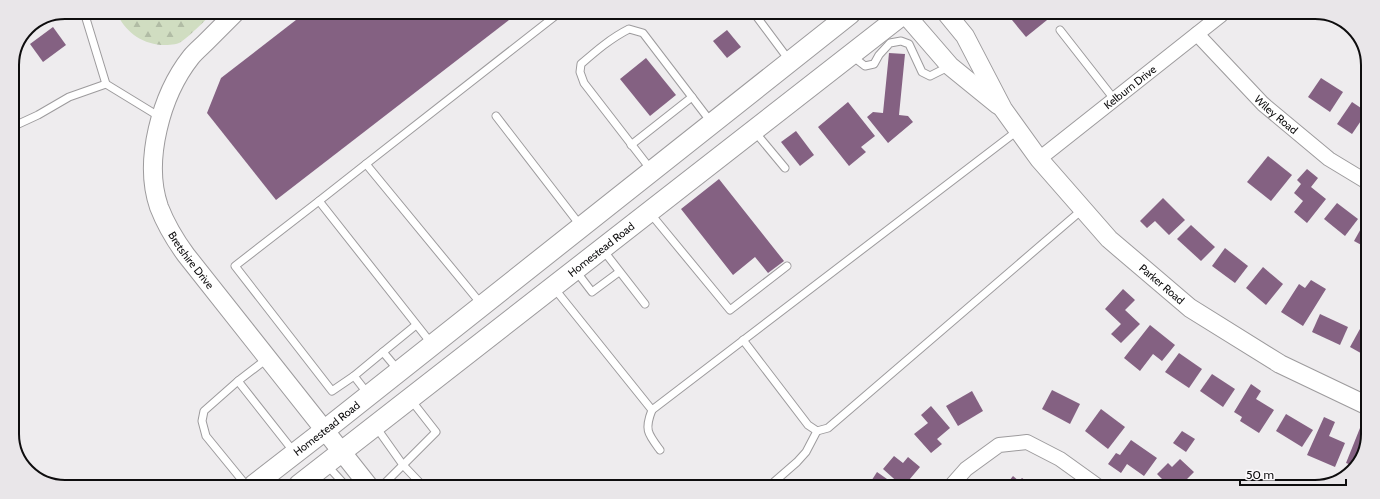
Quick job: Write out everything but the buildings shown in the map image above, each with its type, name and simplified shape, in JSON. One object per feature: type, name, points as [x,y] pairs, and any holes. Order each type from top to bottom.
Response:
[{"type":"main road","name":"Homestead Road","points":[[261,480],[844,19]]},
{"type":"main road","name":"Homestead Road","points":[[305,480],[601,248],[897,19]]},
{"type":"main road","points":[[484,304],[505,324]]},
{"type":"street","name":"Bretshire Drive","points":[[229,19],[191,57],[172,86],[160,118],[154,151],[154,179],[159,206],[170,232],[186,255],[364,480]]},
{"type":"street","name":"Parker Road","points":[[908,19],[950,66],[1003,109]]},
{"type":"street","name":"Parker Road","points":[[951,19],[965,36],[1003,109],[1018,130],[1039,159],[1109,239],[1190,308],[1280,364],[1361,403]]},
{"type":"street","name":"Kelburn Drive","points":[[1039,159],[1215,19]]},
{"type":"street","name":"Wiley Road","points":[[1197,34],[1263,104],[1329,159],[1361,178]]},
{"type":"street","points":[[956,480],[966,469],[999,445],[1027,442],[1060,459],[1090,480]]},
{"type":"lane","points":[[86,19],[106,84],[160,118]]},
{"type":"lane","points":[[416,325],[354,376],[332,391],[235,266],[551,19]]},
{"type":"lane","points":[[758,19],[790,61]]},
{"type":"lane","points":[[652,171],[584,83],[580,72],[581,64],[590,56],[618,34],[629,29],[643,33],[712,123]]},
{"type":"lane","points":[[1060,30],[1114,99]]},
{"type":"lane","points":[[850,55],[865,66],[874,64],[879,55],[890,43],[901,41],[909,44],[922,72],[930,76],[950,66]]},
{"type":"lane","points":[[19,124],[38,115],[69,96],[106,84]]},
{"type":"lane","points":[[632,144],[692,97]]},
{"type":"lane","points":[[496,116],[582,227]]},
{"type":"lane","points":[[753,130],[785,168]]},
{"type":"lane","points":[[660,450],[649,435],[647,428],[652,410],[1018,130]]},
{"type":"lane","points":[[366,164],[484,304]]},
{"type":"lane","points":[[319,201],[433,345]]},
{"type":"lane","points":[[776,480],[806,452],[817,431],[828,428],[1083,209]]},
{"type":"lane","points":[[649,212],[730,310],[787,266]]},
{"type":"lane","points":[[601,248],[645,304]]},
{"type":"lane","points":[[574,270],[592,292],[619,272]]},
{"type":"lane","points":[[553,286],[652,410]]},
{"type":"lane","points":[[743,340],[808,425],[817,431]]},
{"type":"lane","points":[[383,352],[399,372]]},
{"type":"lane","points":[[242,480],[206,436],[202,420],[204,411],[238,381],[268,358]]},
{"type":"lane","points":[[354,376],[369,395]]},
{"type":"lane","points":[[238,381],[295,454]]},
{"type":"lane","points":[[388,480],[436,432],[410,398]]},
{"type":"lane","points":[[375,425],[403,465],[417,480]]},
{"type":"lane","points":[[326,464],[340,480]]},
{"type":"green space","points":[[120,19],[206,19],[182,41],[170,45],[146,42],[134,35]]}]
